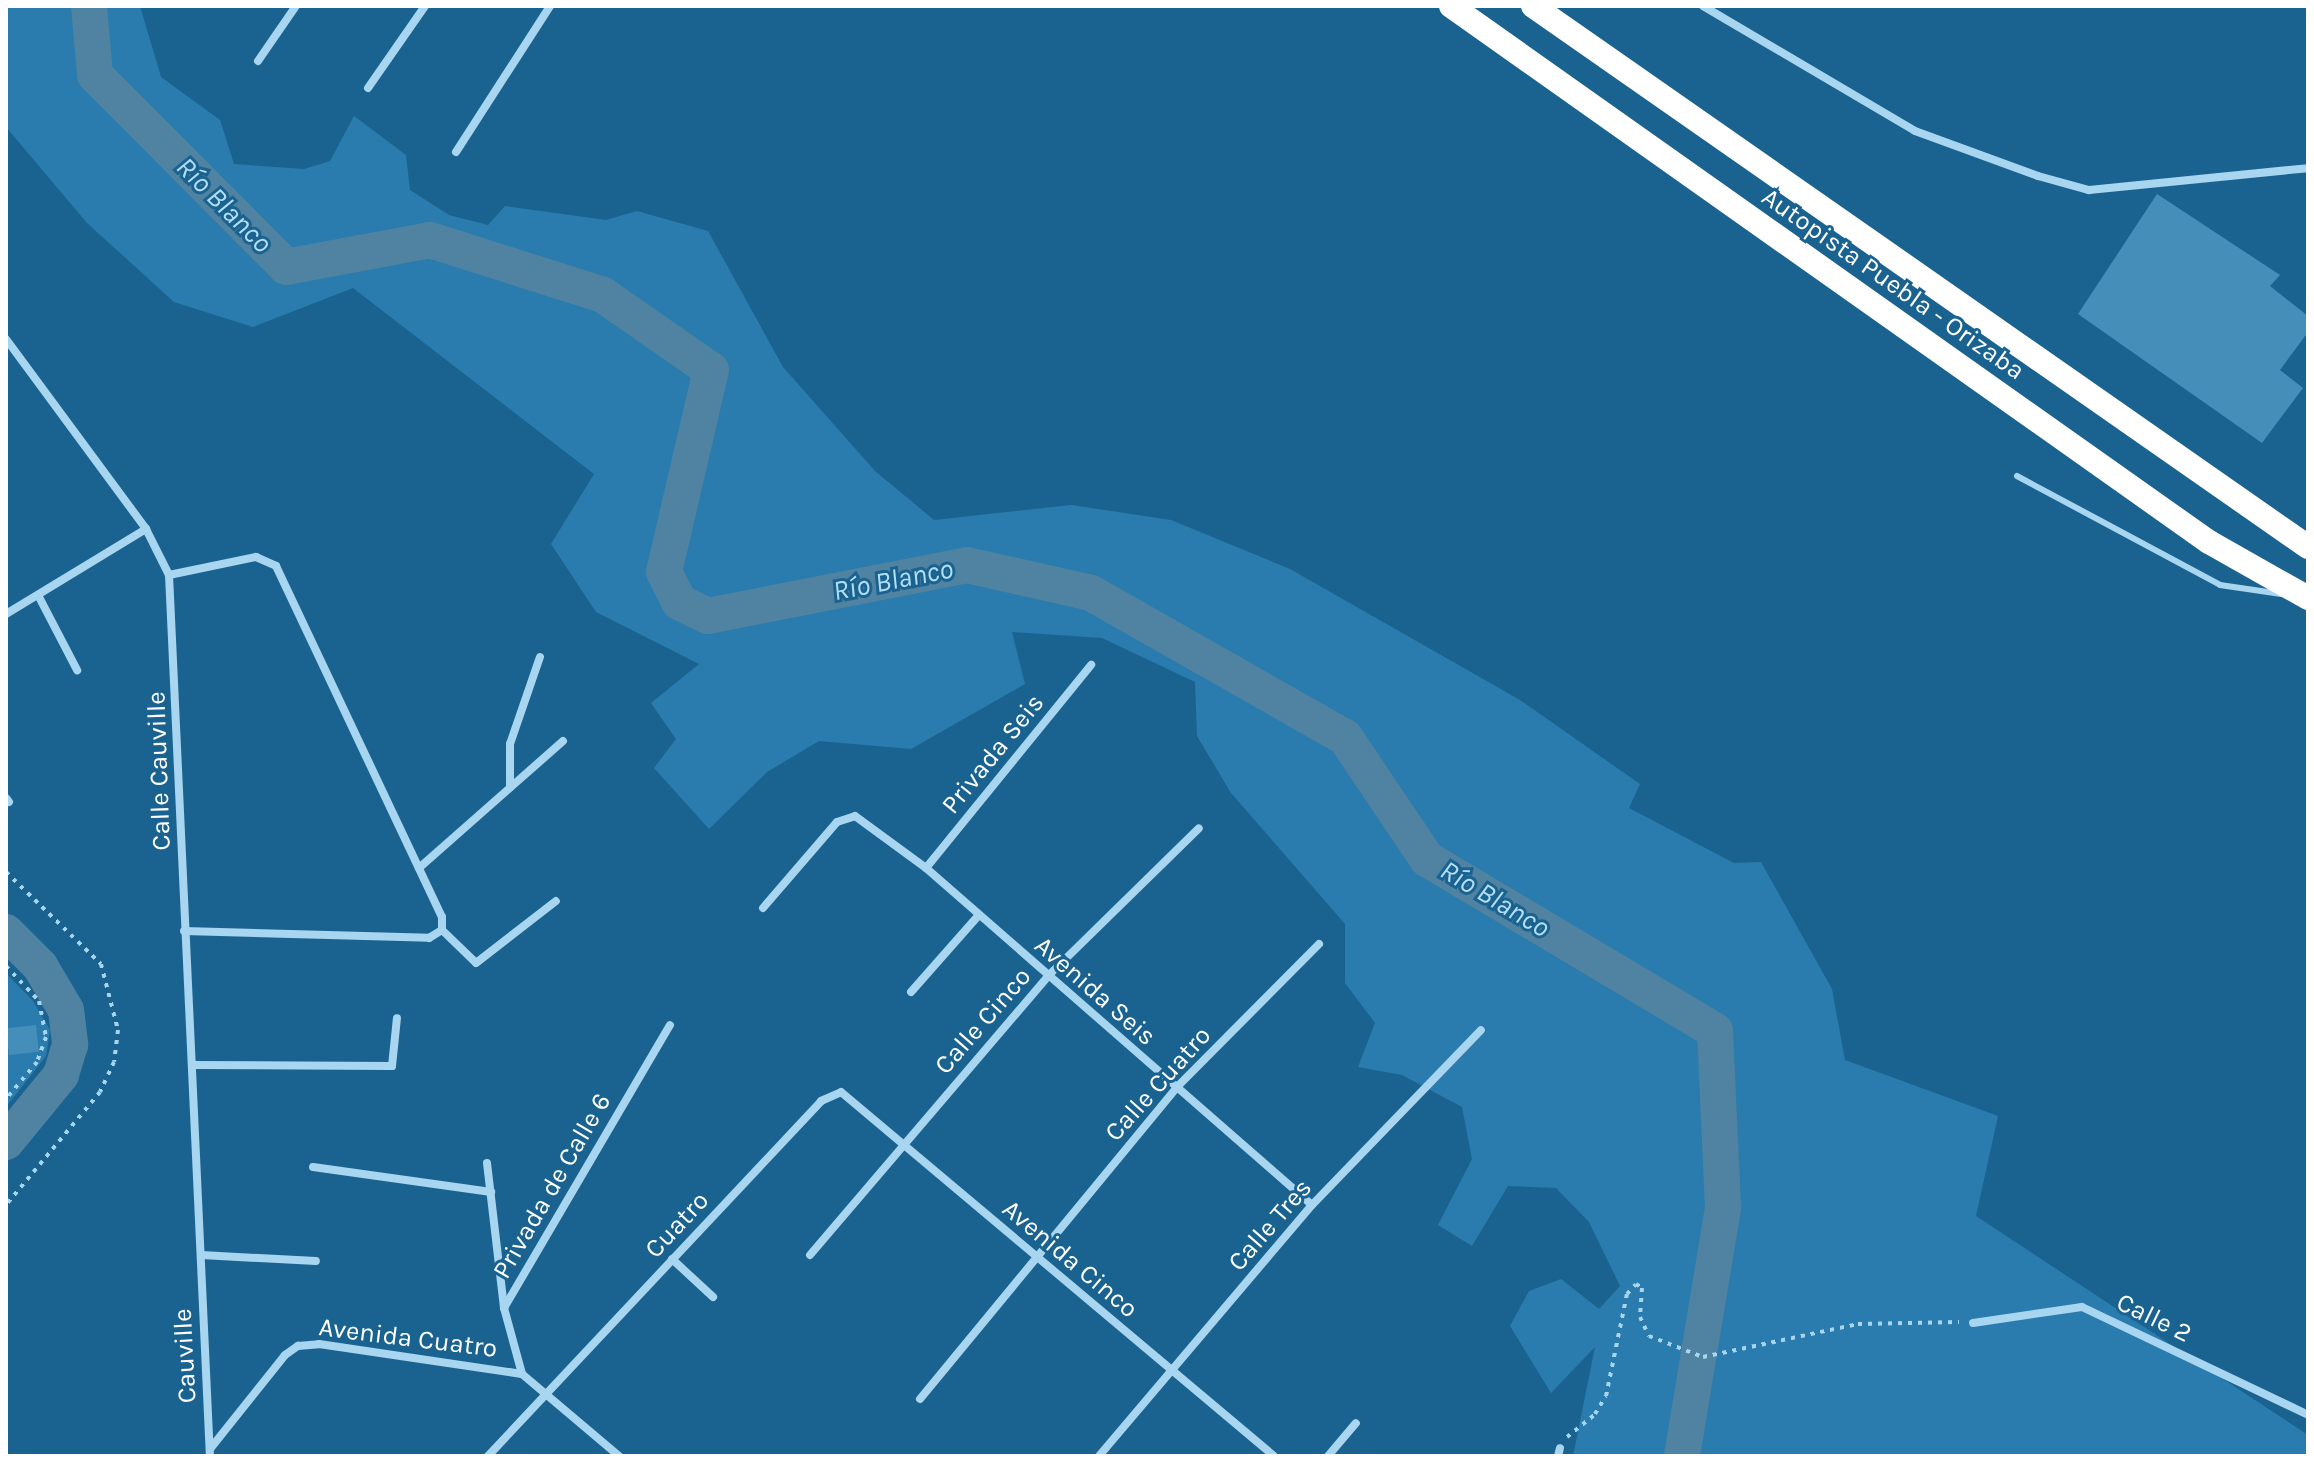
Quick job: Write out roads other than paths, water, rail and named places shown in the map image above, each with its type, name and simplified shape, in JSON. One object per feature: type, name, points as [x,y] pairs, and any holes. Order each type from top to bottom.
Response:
[{"type":"highway","name":"Autopista Puebla - Orizaba","points":[[1451,6],[2209,542],[2308,598]]},
{"type":"highway","name":"Autopista Puebla - Orizaba","points":[[1533,6],[2308,547]]},
{"type":"street","points":[[258,61],[296,6]]},
{"type":"street","points":[[368,88],[425,6]]},
{"type":"street","points":[[456,152],[550,6]]},
{"type":"street","points":[[1703,6],[1915,131],[2051,180],[2089,190],[2308,168]]},
{"type":"street","name":"Calle Cauville","points":[[6,339],[146,529],[169,575],[201,1255]]},
{"type":"street","points":[[6,614],[146,529]]},
{"type":"street","points":[[169,575],[256,557],[269,561],[419,868],[442,930],[476,963],[556,901]]},
{"type":"street","points":[[38,595],[77,670]]},
{"type":"street","points":[[510,787],[510,744],[540,657]]},
{"type":"street","name":"Privada Seis","points":[[926,868],[1091,665]]},
{"type":"street","points":[[419,868],[563,741]]},
{"type":"street","name":"Avenida Seis","points":[[763,908],[846,815],[926,868],[1312,1205]]},
{"type":"street","name":"Calle Cinco","points":[[810,1255],[1048,976],[1199,828]]},
{"type":"street","points":[[911,992],[978,916]]},
{"type":"street","points":[[184,931],[429,938],[442,930]]},
{"type":"street","name":"Calle Cuatro","points":[[920,1399],[1176,1088],[1319,944]]},
{"type":"street","points":[[192,1065],[392,1066],[397,1018]]},
{"type":"street","name":"Privada de Calle 6","points":[[522,1374],[504,1308],[670,1025]]},
{"type":"street","name":"Calle Tres","points":[[1099,1456],[1312,1205],[1481,1030]]},
{"type":"street","name":"Avenida Cinco","points":[[841,1092],[1274,1456]]},
{"type":"street","name":"Cuatro","points":[[547,1393],[821,1101],[841,1092]]},
{"type":"street","points":[[487,1163],[504,1308]]},
{"type":"street","points":[[313,1167],[491,1192]]},
{"type":"street","points":[[201,1255],[316,1261]]},
{"type":"street","name":"Cauville","points":[[201,1255],[210,1453]]},
{"type":"street","points":[[672,1259],[713,1297]]},
{"type":"street","name":"Calle 2","points":[[1973,1323],[2082,1307],[2308,1415]]},
{"type":"street","name":"Avenida Cuatro","points":[[210,1453],[298,1346],[453,1360],[522,1374],[619,1456]]},
{"type":"street","points":[[488,1456],[547,1393]]},
{"type":"street","points":[[1328,1456],[1356,1423]]},
{"type":"lane","points":[[2017,476],[2220,585],[2308,598]]},
{"type":"waterway","name":"Río Blanco","points":[[89,6],[95,75],[286,267],[430,240],[603,295],[711,370],[664,572],[679,602],[708,616],[967,565],[1091,593],[1345,737],[1427,859],[1715,1031],[1723,1208],[1682,1456]]},
{"type":"waterway","points":[[6,932],[40,966],[66,1010],[70,1045],[61,1075],[6,1142]]}]
